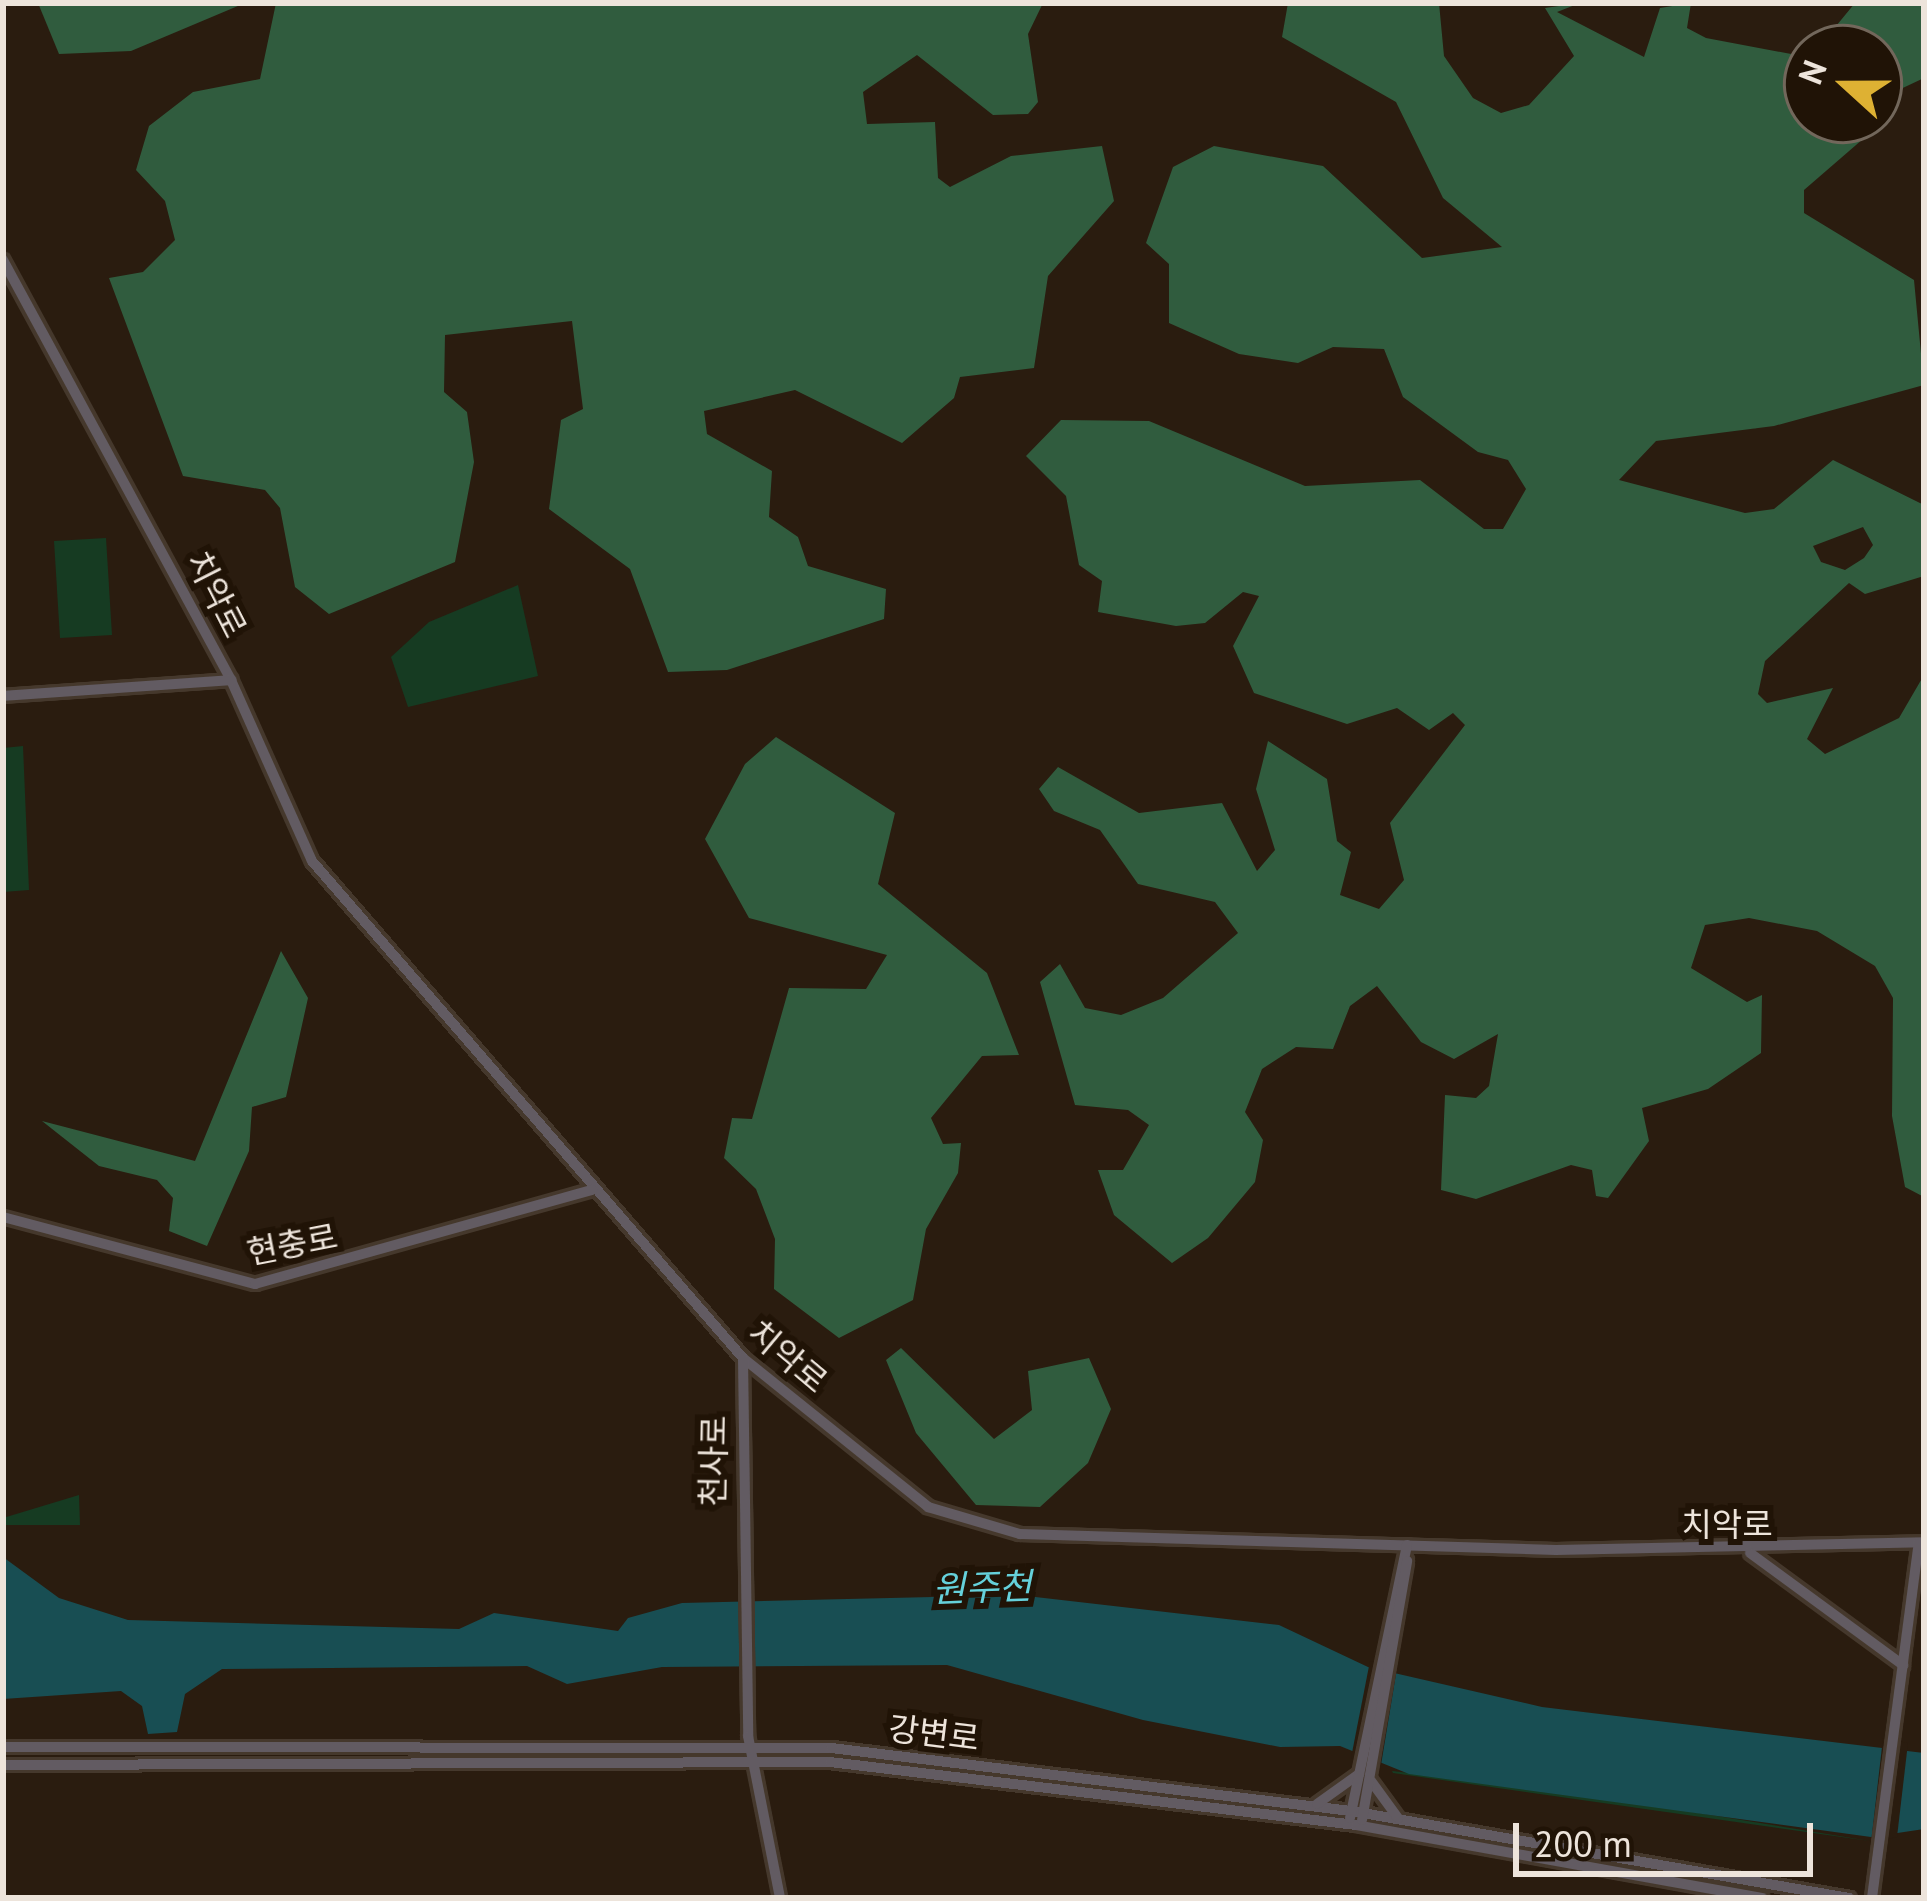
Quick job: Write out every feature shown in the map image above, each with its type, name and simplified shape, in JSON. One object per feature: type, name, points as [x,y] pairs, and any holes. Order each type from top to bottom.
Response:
[{"type":"street","name":"치악로","points":[[3,260],[231,680],[312,861],[592,1190],[743,1358],[901,1487],[969,1524],[1407,1545],[1748,1552],[1921,1543],[1872,1898]]},
{"type":"street","points":[[3,696],[231,680]]},
{"type":"street","name":"현충로","points":[[3,1217],[255,1284],[592,1190]]},
{"type":"street","name":"천사로","points":[[743,1358],[740,1566],[750,1757]]},
{"type":"street","points":[[1356,1819],[1407,1545]]},
{"type":"street","points":[[1748,1552],[1903,1665]]},
{"type":"street","name":"강변로","points":[[3,1747],[830,1762],[1400,1820],[1849,1898]]},
{"type":"street","name":"강변로","points":[[3,1765],[750,1757],[831,1748],[1308,1806],[1763,1898]]},
{"type":"street","points":[[165,1749],[167,1764]]},
{"type":"street","points":[[750,1757],[780,1898]]},
{"type":"street","points":[[1308,1806],[1363,1783]]},
{"type":"street","points":[[1363,1783],[1400,1820]]},
{"type":"street","points":[[1877,1884],[1883,1898]]},
{"type":"green space","points":[[38,3],[245,3],[131,51],[59,54]]},
{"type":"green space","points":[[276,3],[1043,3],[1028,34],[1038,102],[1028,114],[993,115],[917,55],[863,92],[867,124],[935,122],[938,178],[950,187],[1011,156],[1102,146],[1114,201],[1048,276],[1034,368],[960,377],[954,398],[902,443],[795,390],[704,411],[707,434],[772,471],[769,517],[798,537],[808,566],[886,589],[884,619],[727,670],[668,672],[630,569],[549,509],[561,420],[583,409],[572,321],[445,335],[444,392],[467,412],[474,462],[455,562],[329,614],[295,587],[280,508],[265,490],[183,476],[109,278],[143,272],[175,240],[165,201],[136,170],[149,126],[193,92],[260,79]]},
{"type":"green space","points":[[1288,3],[1439,3],[1444,56],[1473,98],[1501,113],[1529,105],[1574,56],[1545,8],[1580,3],[1557,12],[1644,57],[1660,8],[1691,3],[1687,28],[1706,38],[1783,52],[1783,144],[1857,144],[1804,190],[1804,213],[1914,280],[1924,385],[1774,426],[1656,441],[1619,480],[1745,513],[1774,509],[1833,460],[1924,505],[1924,576],[1865,594],[1849,583],[1765,661],[1758,694],[1767,703],[1833,688],[1807,739],[1825,754],[1899,718],[1924,675],[1924,1197],[1905,1187],[1892,1116],[1893,998],[1875,966],[1817,931],[1749,918],[1705,925],[1691,968],[1747,1002],[1762,995],[1761,1053],[1708,1089],[1642,1108],[1649,1141],[1608,1198],[1596,1196],[1592,1170],[1571,1165],[1476,1199],[1441,1190],[1445,1095],[1476,1098],[1489,1086],[1498,1034],[1454,1059],[1421,1042],[1377,986],[1350,1006],[1333,1049],[1296,1047],[1262,1069],[1245,1112],[1263,1140],[1255,1182],[1208,1238],[1172,1263],[1114,1215],[1098,1170],[1123,1170],[1149,1125],[1128,1110],[1075,1105],[1040,982],[1060,964],[1085,1008],[1121,1015],[1163,998],[1238,933],[1215,902],[1138,884],[1100,830],[1054,811],[1039,789],[1058,767],[1139,813],[1222,803],[1257,871],[1275,850],[1256,789],[1268,741],[1327,779],[1337,841],[1351,852],[1340,895],[1379,909],[1404,880],[1390,823],[1465,725],[1453,713],[1429,730],[1397,708],[1347,724],[1254,693],[1233,646],[1259,596],[1243,592],[1205,623],[1176,626],[1098,612],[1102,581],[1079,565],[1066,496],[1026,456],[1061,420],[1149,421],[1305,486],[1420,480],[1484,529],[1503,529],[1526,489],[1508,460],[1478,452],[1403,397],[1384,349],[1333,347],[1298,363],[1239,354],[1169,323],[1169,264],[1146,243],[1173,167],[1214,146],[1323,166],[1422,258],[1502,247],[1443,198],[1396,102],[1282,37]],"holes":[[[1863,527],[1873,545],[1864,558],[1845,570],[1821,562],[1813,546]]]},
{"type":"green space","points":[[1855,3],[1924,3],[1924,78],[1903,88],[1903,24],[1838,24]]},
{"type":"green space","points":[[106,538],[112,635],[60,638],[54,541]]},
{"type":"green space","points":[[518,585],[538,676],[408,707],[391,657],[429,622]]},
{"type":"green space","points":[[776,737],[895,813],[878,884],[987,973],[1019,1055],[982,1056],[931,1118],[943,1144],[961,1143],[958,1173],[926,1229],[913,1300],[839,1338],[774,1289],[775,1239],[756,1189],[724,1158],[732,1118],[752,1119],[789,988],[866,989],[887,955],[749,918],[705,839],[745,764]]},
{"type":"green space","points":[[23,746],[29,890],[3,892],[3,748]]},
{"type":"green space","points":[[281,951],[308,998],[286,1097],[252,1107],[249,1151],[207,1246],[169,1231],[173,1198],[157,1180],[99,1166],[42,1121],[195,1161]]},
{"type":"green space","points":[[901,1348],[994,1439],[1032,1410],[1028,1371],[1089,1358],[1111,1409],[1088,1463],[1040,1507],[976,1505],[916,1433],[886,1360]]},
{"type":"green space","points":[[79,1495],[80,1525],[3,1525],[3,1518]]},
{"type":"green space","points":[[1393,1773],[1557,1790],[1870,1841]]},
{"type":"water","points":[[3,1557],[59,1598],[128,1620],[459,1629],[494,1613],[618,1631],[628,1618],[682,1603],[1018,1595],[1279,1625],[1368,1667],[1542,1707],[1924,1753],[1924,1829],[1871,1837],[1409,1774],[1340,1746],[1280,1747],[1143,1720],[947,1665],[662,1667],[567,1684],[527,1666],[222,1669],[185,1694],[177,1732],[148,1734],[142,1706],[121,1691],[3,1699]]},
{"type":"pier","points":[[1370,1661],[1397,1668],[1380,1771],[1351,1758]]},
{"type":"pier","points":[[1883,1738],[1908,1743],[1897,1837],[1871,1843]]},
{"type":"water label","name":"원주천","points":[[982,1587]]}]
